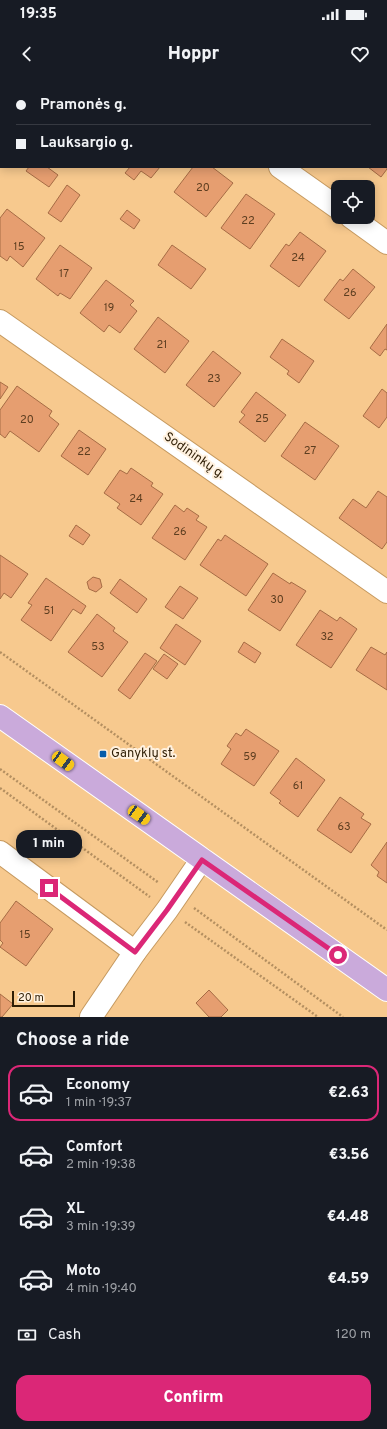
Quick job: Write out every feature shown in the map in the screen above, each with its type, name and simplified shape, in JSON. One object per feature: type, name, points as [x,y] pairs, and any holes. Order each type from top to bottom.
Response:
[{"type":"main road","points":[[0,716],[387,990]]},
{"type":"street","points":[[281,168],[331,203]]},
{"type":"street","points":[[361,224],[387,243]]},
{"type":"street","name":"Sodininkų g.","points":[[0,321],[387,592]]},
{"type":"street","points":[[0,852],[135,952]]},
{"type":"street","points":[[91,1017],[135,952],[202,860]]},
{"type":"path","points":[[0,652],[387,930]]},
{"type":"building","points":[[28,168],[48,168],[58,175],[49,187],[26,171]]},
{"type":"building","points":[[129,168],[159,168],[151,178],[141,171],[134,180],[125,173]]},
{"type":"building","points":[[192,168],[213,168],[233,183],[206,217],[174,192]]},
{"type":"building","points":[[369,168],[387,168],[381,177]]},
{"type":"building","points":[[67,185],[80,195],[61,222],[48,213]]},
{"type":"building","points":[[246,194],[275,214],[250,249],[221,228]]},
{"type":"building","points":[[7,209],[45,238],[23,267],[10,256],[7,261],[0,256],[0,218]]},
{"type":"building","points":[[127,210],[140,220],[134,229],[120,219]]},
{"type":"building","points":[[300,232],[326,251],[299,287],[270,266],[286,244],[289,246]]},
{"type":"building","points":[[60,245],[92,268],[70,299],[60,293],[58,296],[36,279]]},
{"type":"building","points":[[172,245],[206,269],[191,289],[158,265]]},
{"type":"building","points":[[353,269],[375,287],[349,319],[324,300],[340,279],[343,281]]},
{"type":"building","points":[[106,280],[134,301],[130,305],[137,311],[120,333],[109,325],[104,332],[80,313]]},
{"type":"building","points":[[158,317],[189,341],[165,373],[134,349]]},
{"type":"building","points":[[387,324],[387,350],[385,349],[380,356],[370,348]]},
{"type":"building","points":[[282,339],[314,361],[299,383],[287,374],[289,371],[270,357]]},
{"type":"building","points":[[213,351],[241,373],[214,407],[186,385]]},
{"type":"building","points":[[0,382],[8,387],[0,399]]},
{"type":"building","points":[[17,386],[52,411],[49,416],[59,424],[39,452],[10,431],[5,438],[0,434],[0,410]]},
{"type":"building","points":[[382,389],[387,393],[387,417],[379,428],[363,416]]},
{"type":"building","points":[[256,392],[286,415],[265,442],[239,422],[245,415],[241,412]]},
{"type":"building","points":[[305,422],[339,446],[315,480],[281,456]]},
{"type":"building","points":[[79,430],[106,449],[88,475],[61,456]]},
{"type":"building","points":[[131,468],[153,483],[151,486],[163,494],[141,525],[117,508],[120,504],[104,493],[120,470],[127,474]]},
{"type":"building","points":[[378,491],[387,497],[387,542],[382,549],[339,518],[353,499],[366,508]]},
{"type":"building","points":[[175,505],[184,512],[187,508],[199,516],[196,520],[207,527],[185,560],[152,538]]},
{"type":"building","points":[[76,525],[90,535],[83,545],[69,536]]},
{"type":"building","points":[[225,535],[268,564],[246,596],[200,565],[218,539],[221,541]]},
{"type":"building","points":[[0,555],[28,574],[11,598],[4,593],[0,599]]},
{"type":"building","points":[[273,573],[290,584],[291,582],[306,591],[280,631],[248,610]]},
{"type":"building","points":[[93,577],[100,579],[102,587],[96,592],[89,589],[87,582]]},
{"type":"building","points":[[46,578],[86,606],[81,614],[73,609],[51,641],[21,620],[32,605],[28,603]]},
{"type":"building","points":[[120,579],[147,599],[137,613],[110,593]]},
{"type":"building","points":[[180,586],[198,598],[183,619],[165,607]]},
{"type":"building","points":[[320,610],[337,621],[340,617],[357,629],[331,668],[296,645]]},
{"type":"building","points":[[97,614],[115,628],[113,631],[128,642],[102,677],[68,652]]},
{"type":"building","points":[[176,624],[201,641],[185,665],[160,648]]},
{"type":"building","points":[[244,642],[261,653],[255,663],[238,652]]},
{"type":"building","points":[[371,647],[385,655],[387,652],[387,690],[356,670]]},
{"type":"building","points":[[145,653],[157,661],[130,699],[118,690]]},
{"type":"building","points":[[164,654],[178,664],[167,679],[153,669]]},
{"type":"building","points":[[246,729],[279,751],[254,786],[221,764],[231,749],[227,746],[236,733],[241,736]]},
{"type":"building","points":[[296,758],[325,780],[298,817],[279,803],[281,801],[270,793]]},
{"type":"building","points":[[340,797],[364,814],[361,818],[371,824],[351,853],[317,830]]},
{"type":"building","points":[[387,842],[387,883],[377,876],[379,872],[371,865]]},
{"type":"building","points":[[16,901],[53,929],[26,966],[0,947],[3,943],[0,940],[0,923]]},
{"type":"building","points":[[209,990],[228,1010],[221,1017],[209,1017],[196,1003]]},
{"type":"building","points":[[0,994],[13,1004],[2,1017],[0,1017]]},
{"type":"place","name":"Ganyklų st.","points":[[103,754]]},
{"type":"route","points":[[49,888],[135,952],[202,860],[338,955]]}]
